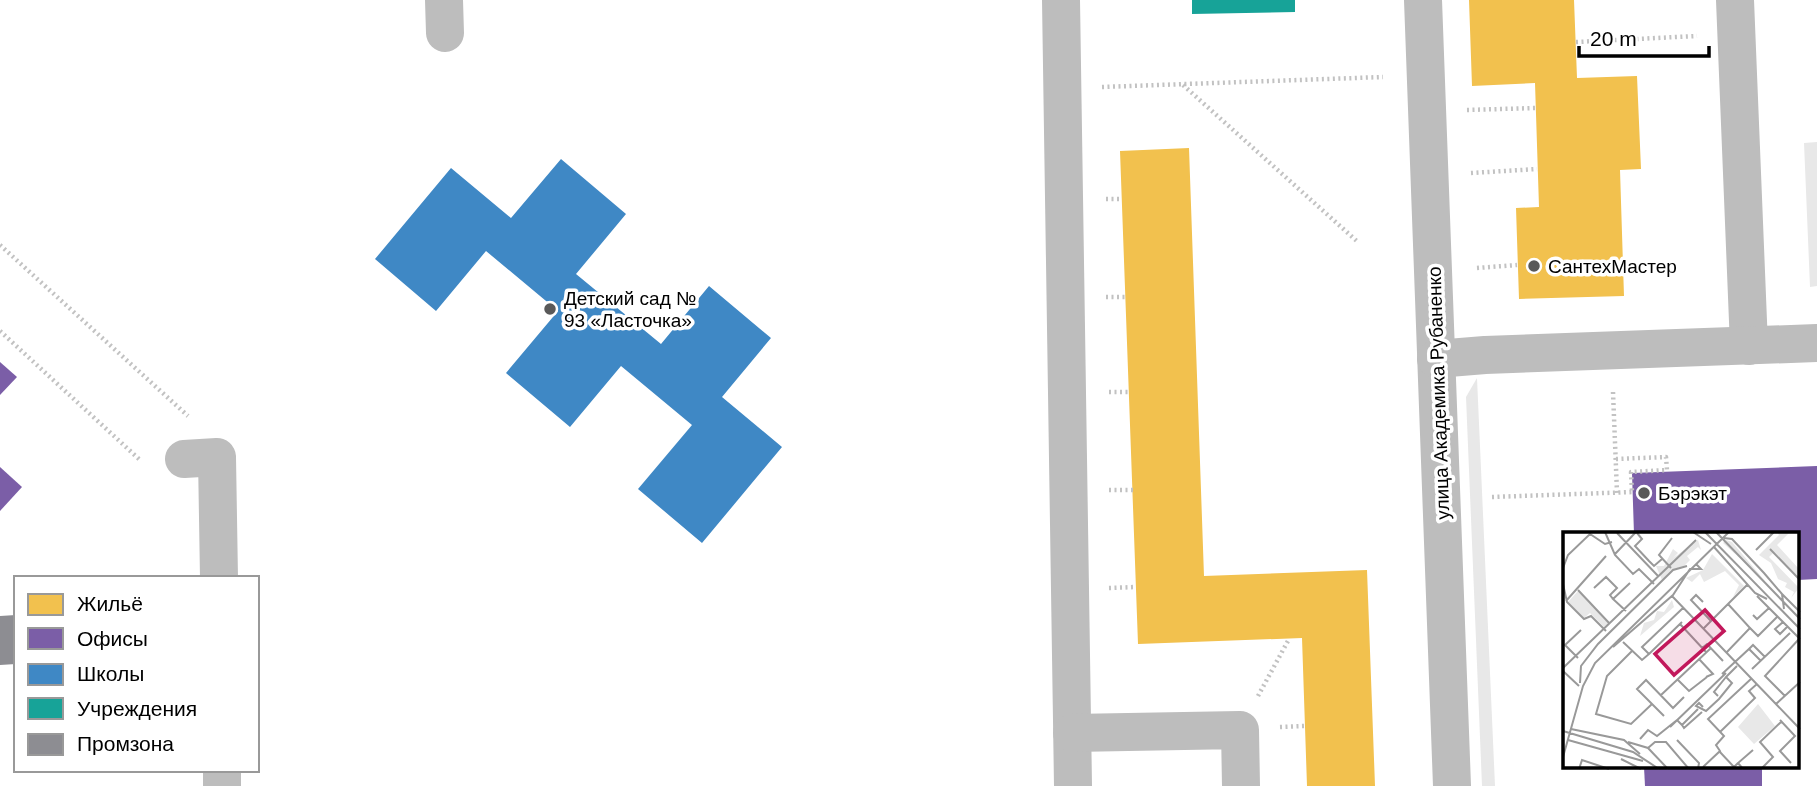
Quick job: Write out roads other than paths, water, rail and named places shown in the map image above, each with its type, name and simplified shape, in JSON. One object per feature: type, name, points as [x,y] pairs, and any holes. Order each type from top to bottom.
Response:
[{"type":"street","points":[[1061,0],[1073,786]]},
{"type":"street","name":"улица Академика Рубаненко","points":[[1423,0],[1417,61],[1436,359],[1452,786]]},
{"type":"street","points":[[1735,17],[1749,346]]},
{"type":"street","points":[[1436,359],[1817,343]]},
{"type":"street","points":[[200,458],[219,576]]},
{"type":"street","points":[[1072,733],[1240,730],[1241,786]]},
{"type":"street","points":[[222,786],[232,786]]},
{"type":"place","name":"СантехМастер","points":[[1534,266]]},
{"type":"place","name":"Детский сад № 93 «Ласточка»","points":[[550,309]]},
{"type":"place","name":"Бэрэкэт","points":[[1644,493]]}]
